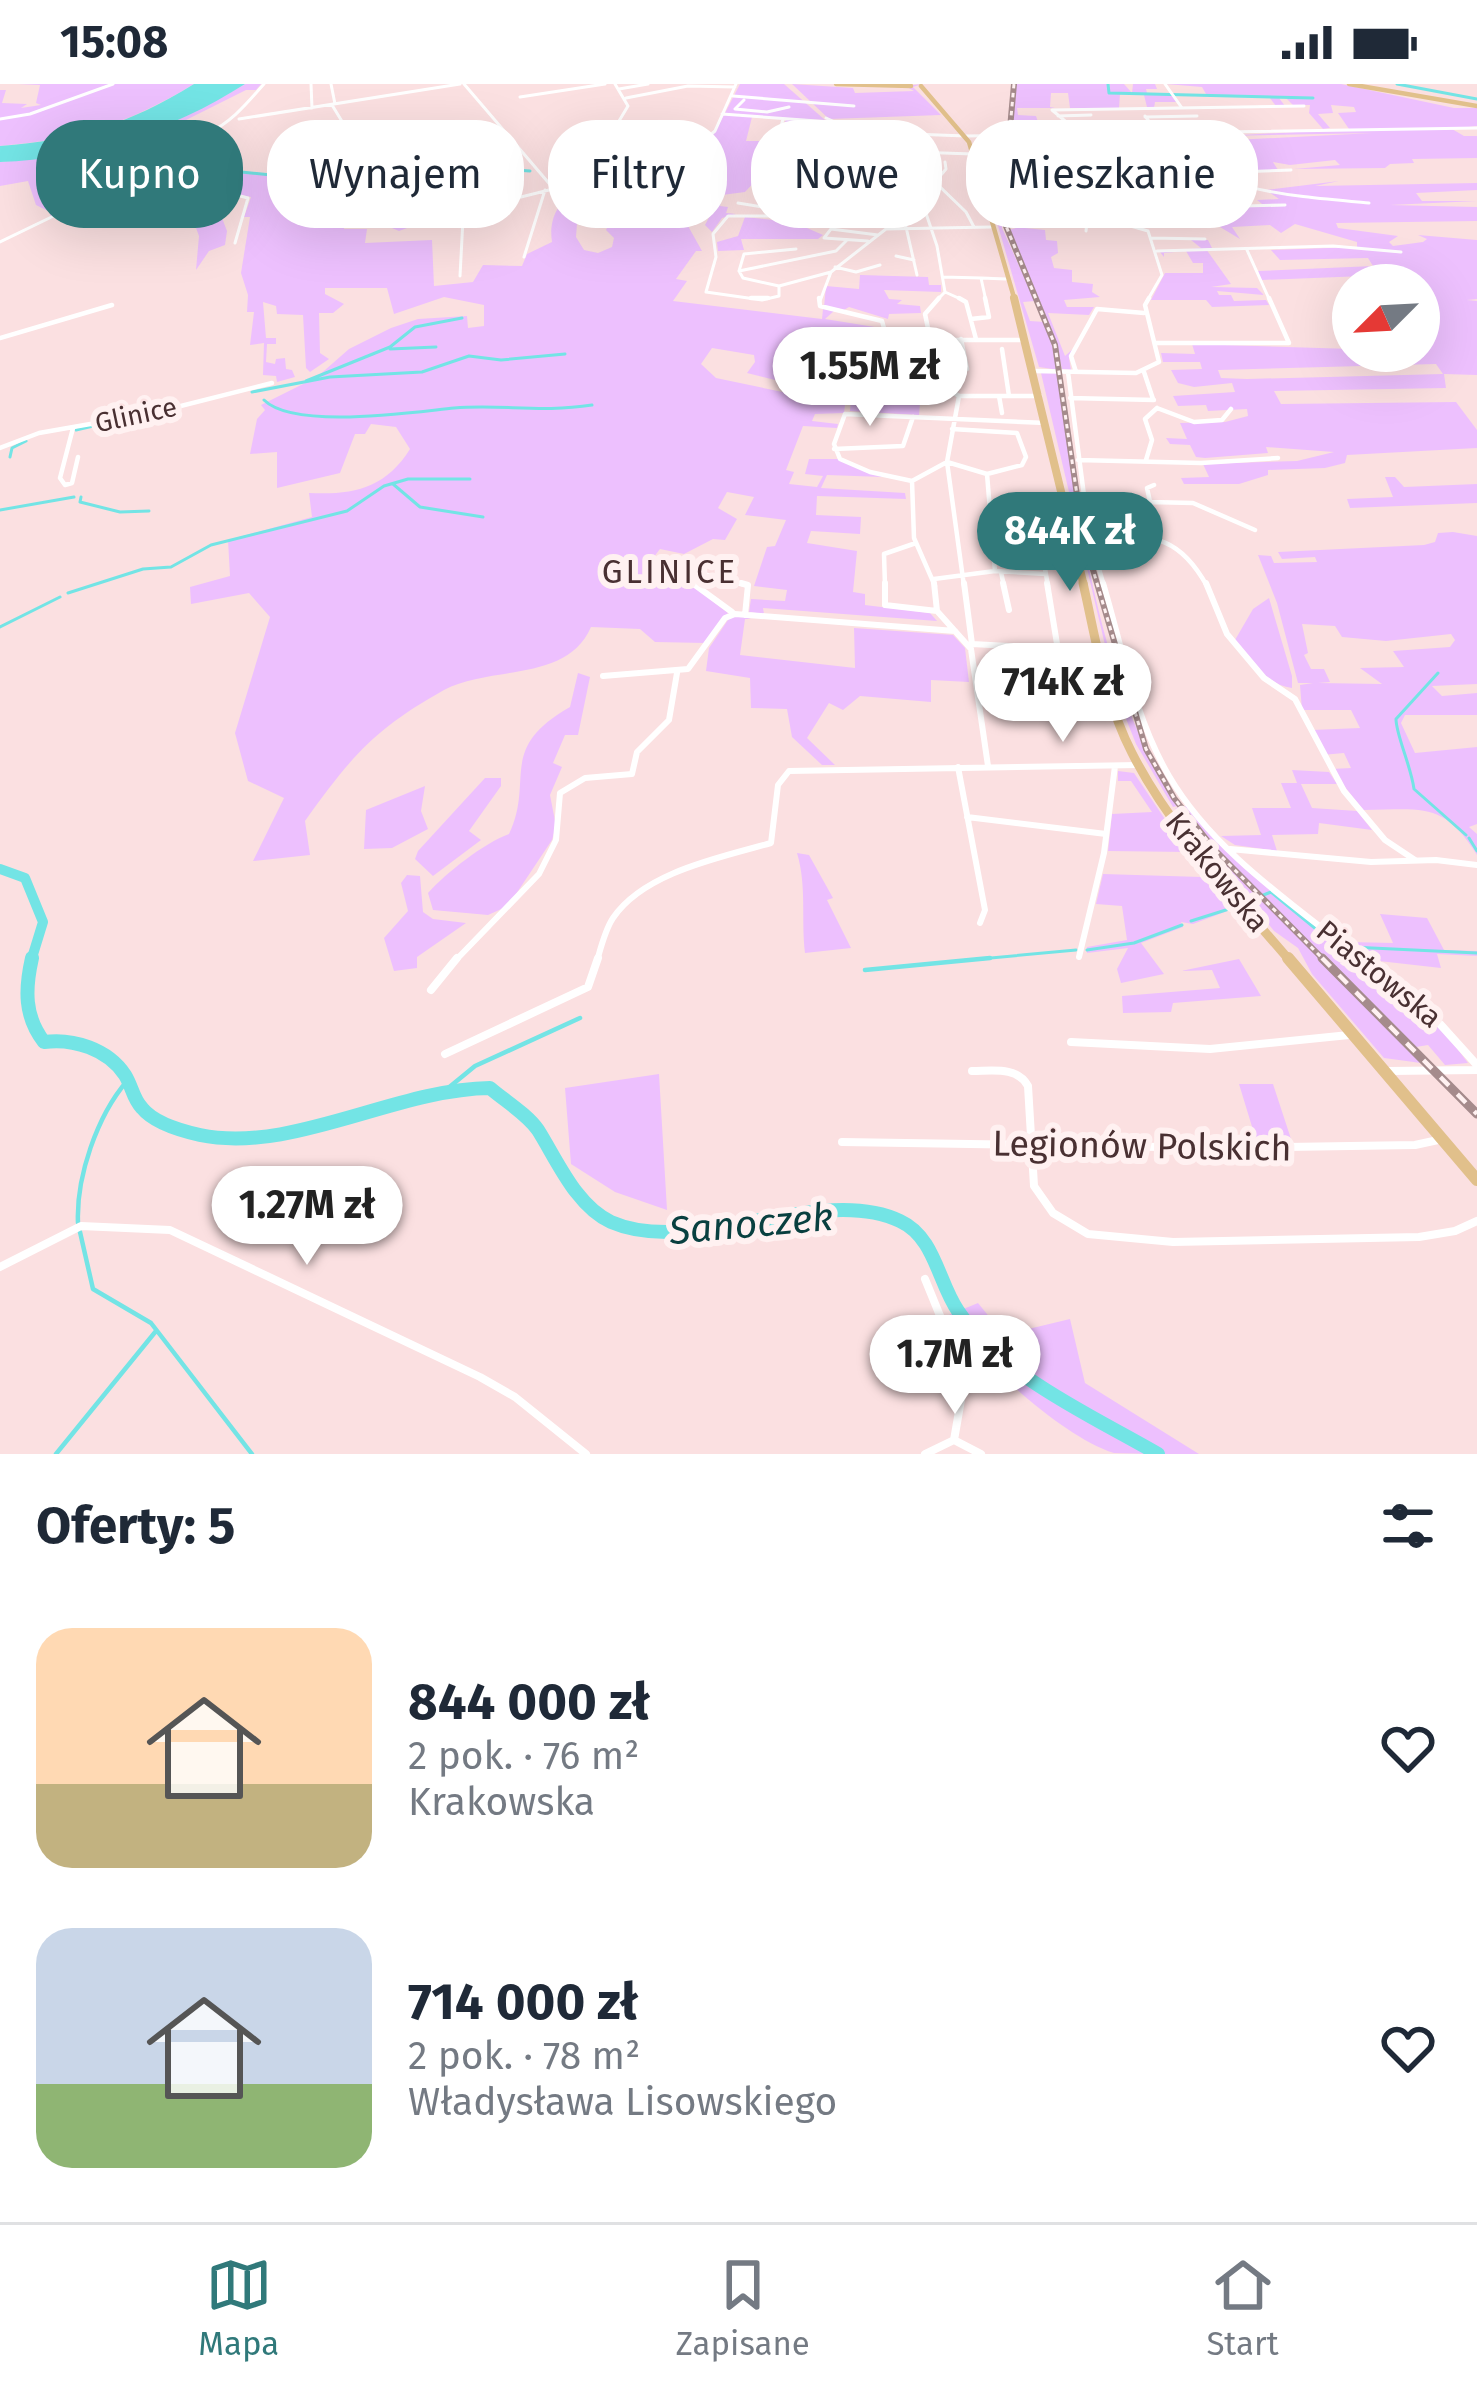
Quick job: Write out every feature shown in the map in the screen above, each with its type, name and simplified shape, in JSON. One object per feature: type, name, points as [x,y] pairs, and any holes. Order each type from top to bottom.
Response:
[{"type":"main road","points":[[836,84],[913,85]]},
{"type":"main road","points":[[847,84],[913,85],[966,136]]},
{"type":"main road","points":[[1349,84],[1477,106]]},
{"type":"main road","name":"Krakowska","points":[[991,228],[1034,371],[1108,689],[1138,765],[1197,852],[1477,1180]]},
{"type":"street","points":[[0,119],[34,113],[113,84]]},
{"type":"street","points":[[235,119],[264,84]]},
{"type":"street","points":[[311,84],[311,108]]},
{"type":"street","points":[[331,84],[334,105],[343,120]]},
{"type":"street","points":[[235,119],[462,84],[491,120]]},
{"type":"street","points":[[520,97],[605,84]]},
{"type":"street","points":[[617,87],[648,84]]},
{"type":"street","points":[[1165,84],[1182,108]]},
{"type":"street","points":[[626,98],[687,85],[735,85],[719,120]]},
{"type":"street","points":[[617,87],[626,98],[619,120]]},
{"type":"street","points":[[733,96],[854,106]]},
{"type":"street","points":[[744,100],[735,108],[767,112],[799,105]]},
{"type":"street","points":[[1060,120],[1052,111],[1056,108],[1304,106]]},
{"type":"street","points":[[1140,108],[1147,120]]},
{"type":"street","points":[[722,114],[799,120]]},
{"type":"street","points":[[1054,116],[1091,116]]},
{"type":"street","points":[[1145,117],[1197,116]]},
{"type":"street","points":[[1258,134],[1477,128]]},
{"type":"street","points":[[942,137],[966,136]]},
{"type":"street","points":[[524,158],[548,183]]},
{"type":"street","points":[[945,162],[946,169],[936,180],[966,217]]},
{"type":"street","points":[[1258,171],[1291,170]]},
{"type":"street","points":[[1258,188],[1369,203]]},
{"type":"street","points":[[460,276],[463,219],[474,198],[506,200],[548,189]]},
{"type":"street","points":[[524,257],[545,190]]},
{"type":"street","points":[[1258,206],[1285,205],[1266,190]]},
{"type":"street","points":[[738,203],[751,206]]},
{"type":"street","points":[[751,217],[724,218],[713,234],[716,257],[706,292],[768,300],[779,296],[779,286]]},
{"type":"street","points":[[0,242],[36,225]]},
{"type":"street","points":[[235,243],[239,228]]},
{"type":"street","points":[[796,249],[744,254],[739,271],[743,278],[779,286],[833,269],[878,235],[902,228]]},
{"type":"street","points":[[906,228],[917,275]]},
{"type":"street","points":[[930,228],[945,292],[925,314],[930,338]]},
{"type":"street","points":[[1034,371],[1143,372],[1159,362],[1144,313],[1146,300],[1162,277],[1144,228]]},
{"type":"street","points":[[869,241],[824,238],[828,229],[878,235]]},
{"type":"street","points":[[1151,238],[1205,239]]},
{"type":"street","points":[[739,271],[838,250],[847,240]]},
{"type":"street","points":[[1156,251],[1334,246],[1401,252]]},
{"type":"street","points":[[1154,343],[1289,342],[1246,250]]},
{"type":"street","points":[[896,256],[914,260]]},
{"type":"street","points":[[833,269],[859,272],[880,265]]},
{"type":"street","points":[[833,269],[819,295],[822,307],[879,319],[896,356],[959,395],[1040,396]]},
{"type":"street","points":[[943,277],[1006,279]]},
{"type":"street","points":[[971,319],[989,316],[981,278]]},
{"type":"street","points":[[945,292],[965,301],[976,339]]},
{"type":"street","points":[[0,338],[112,305]]},
{"type":"street","points":[[1072,372],[1071,356],[1096,310],[1144,313]]},
{"type":"street","points":[[961,339],[967,369]]},
{"type":"street","points":[[889,340],[1026,340]]},
{"type":"street","points":[[1002,349],[1009,396]]},
{"type":"street","name":"Piastowska","points":[[1072,372],[1070,398],[1089,534],[1150,739],[1181,795],[1227,849],[1449,1032],[1477,1067]]},
{"type":"street","points":[[1143,372],[1156,409]]},
{"type":"street","name":"Glinice","points":[[0,448],[39,433],[272,383]]},
{"type":"street","points":[[959,395],[946,462],[988,766]]},
{"type":"street","points":[[999,396],[1002,412]]},
{"type":"street","points":[[1070,398],[1154,400]]},
{"type":"street","points":[[1156,409],[1199,422],[1222,420],[1232,409]]},
{"type":"street","points":[[1146,460],[1151,435],[1145,419],[1156,409]]},
{"type":"street","points":[[834,450],[847,412],[1046,423]]},
{"type":"street","points":[[834,450],[903,446],[913,417]]},
{"type":"street","points":[[73,428],[59,478],[65,485],[71,483],[78,457]]},
{"type":"street","points":[[834,450],[849,464],[912,482],[946,462],[987,474],[1024,464],[1021,436],[952,429]]},
{"type":"street","points":[[1078,460],[1278,458]]},
{"type":"street","points":[[987,474],[998,572],[1009,610]]},
{"type":"street","points":[[912,482],[916,543],[934,579],[938,611],[970,645],[1098,651]]},
{"type":"street","points":[[1150,502],[1147,488],[1154,485]]},
{"type":"street","points":[[1084,512],[1130,512],[1150,502],[1193,502],[1255,530]]},
{"type":"street","points":[[1089,534],[1165,538],[1184,553],[1205,581],[1227,634],[1264,678],[1295,699],[1344,791],[1384,840],[1414,860]]},
{"type":"street","points":[[916,543],[884,554],[884,602],[890,608],[938,611]]},
{"type":"street","points":[[1041,546],[1058,650]]},
{"type":"street","points":[[677,567],[748,584],[745,615]]},
{"type":"street","points":[[934,579],[998,572],[1046,574]]},
{"type":"street","points":[[653,577],[694,585],[735,614]]},
{"type":"street","points":[[603,676],[677,673],[695,665],[725,618],[735,614],[955,631]]},
{"type":"street","points":[[431,990],[479,932],[508,909],[539,874],[556,840],[560,793],[585,778],[632,774],[637,752],[669,720],[677,673]]},
{"type":"street","points":[[976,682],[1108,689]]},
{"type":"street","points":[[445,1054],[588,987],[610,921],[634,897],[687,866],[771,842],[778,785],[789,771],[1138,765]]},
{"type":"street","points":[[1079,957],[1106,834],[1115,766]]},
{"type":"street","points":[[958,767],[985,910],[980,922]]},
{"type":"street","points":[[967,818],[1106,834]]},
{"type":"street","points":[[1227,849],[1371,862],[1477,865]]},
{"type":"street","points":[[1071,1042],[1120,1047],[1253,1046],[1352,1035]]},
{"type":"street","points":[[1386,1073],[1477,1067]]},
{"type":"street","points":[[972,1071],[1010,1071],[1023,1077],[1034,1144],[1030,1160],[1039,1197],[1070,1225],[1104,1239],[1419,1237],[1455,1231],[1477,1221]]},
{"type":"street","name":"Legionów Polskich","points":[[842,1142],[1345,1146],[1414,1145],[1441,1138]]},
{"type":"street","points":[[0,1267],[82,1226],[178,1232],[515,1396],[579,1452]]},
{"type":"street","points":[[925,1279],[964,1377],[954,1440]]},
{"type":"street","points":[[925,1454],[954,1440]]},
{"type":"street","points":[[954,1440],[981,1454]]},
{"type":"shaded area","points":[[18,84],[194,84],[121,120],[36,120],[36,141],[0,146],[0,90],[6,90],[2,103],[27,104],[21,108],[41,105],[36,103],[40,85]]},
{"type":"shaded area","points":[[245,84],[261,84],[256,90],[246,90],[186,120],[174,120]]},
{"type":"shaded area","points":[[740,84],[784,84],[825,120],[786,120],[725,113]]},
{"type":"shaded area","points":[[792,84],[853,88],[855,93],[914,91],[905,86],[922,84],[913,87],[941,115],[829,119]]},
{"type":"shaded area","points":[[1015,84],[1124,84],[1132,93],[1133,84],[1155,84],[1157,89],[1146,89],[1147,93],[1171,94],[1177,102],[1155,102],[1154,108],[1147,107],[1144,95],[1120,94],[1119,108],[1070,108],[1068,93],[1051,93],[1050,107],[1055,108],[1017,108],[1018,115],[1037,120],[1012,120]]},
{"type":"shaded area","points":[[1166,84],[1341,84],[1454,108],[1477,108],[1477,126],[1452,129],[1477,136],[1477,158],[1412,159],[1414,163],[1385,168],[1294,169],[1340,165],[1335,160],[1273,162],[1278,170],[1258,170],[1258,139],[1373,133],[1258,135],[1349,129],[1338,113],[1356,112],[1354,107],[1331,105],[1333,113],[1318,114],[1330,128],[1323,129],[1309,113],[1310,105],[1293,105],[1286,98],[1279,98],[1285,106],[1276,106],[1269,97],[1198,96],[1206,94],[1202,87]]},
{"type":"shaded area","points":[[724,115],[752,117],[746,141],[751,141],[751,186],[745,192],[727,194]]},
{"type":"shaded area","points":[[33,159],[36,205],[28,181],[0,186],[0,162]]},
{"type":"shaded area","points":[[243,171],[267,174],[267,228],[367,229],[365,243],[432,240],[434,286],[473,282],[483,265],[522,266],[527,254],[552,242],[552,228],[577,228],[584,250],[598,253],[612,247],[614,238],[606,230],[689,228],[702,251],[696,251],[676,279],[687,281],[673,301],[822,319],[823,309],[834,311],[825,319],[881,328],[885,351],[908,367],[880,369],[875,363],[854,362],[853,341],[820,338],[817,385],[795,385],[747,373],[754,355],[712,348],[701,364],[716,378],[845,405],[844,413],[815,414],[812,421],[838,424],[837,428],[803,426],[786,470],[794,472],[789,484],[817,487],[823,476],[805,474],[809,459],[838,459],[883,477],[827,475],[821,488],[905,493],[906,499],[817,496],[816,515],[861,517],[860,534],[811,531],[807,543],[857,551],[853,592],[865,594],[865,605],[930,613],[937,621],[763,608],[764,614],[749,612],[751,599],[785,601],[787,590],[754,586],[767,547],[775,546],[786,520],[745,515],[754,497],[727,492],[718,508],[737,519],[725,540],[713,539],[684,554],[660,549],[650,562],[661,566],[654,576],[693,586],[728,613],[705,643],[655,642],[640,629],[591,627],[580,645],[546,665],[444,690],[381,732],[336,779],[305,821],[310,855],[253,861],[284,798],[248,781],[235,733],[270,617],[249,593],[191,604],[190,587],[230,576],[228,540],[312,517],[309,493],[367,487],[390,473],[410,449],[396,427],[371,424],[365,434],[355,434],[340,473],[277,488],[277,452],[250,454],[257,419],[265,410],[261,405],[317,377],[349,349],[391,328],[418,319],[467,316],[468,328],[484,326],[484,305],[444,297],[394,314],[387,288],[325,288],[325,294],[344,304],[333,313],[319,313],[320,353],[329,359],[310,372],[303,315],[277,314],[276,306],[263,302],[266,338],[276,338],[276,344],[267,344],[266,362],[275,364],[276,359],[285,358],[286,369],[295,377],[277,382],[276,376],[263,375],[264,343],[250,345],[254,312],[247,312],[241,273],[250,217],[244,217],[251,197],[243,195]]},
{"type":"shaded area","points":[[1339,181],[1315,186],[1477,183],[1477,190],[1416,193],[1422,201],[1477,201],[1390,205],[1477,207],[1477,221],[1336,223],[1338,228],[1398,236],[1389,242],[1393,246],[1427,239],[1418,235],[1477,240],[1477,299],[1467,300],[1477,301],[1477,375],[1444,374],[1446,388],[1274,391],[1281,404],[1456,402],[1477,430],[1477,448],[1347,455],[1345,463],[1268,470],[1268,475],[1239,484],[1184,484],[1181,478],[1209,477],[1203,464],[1297,461],[1334,452],[1266,447],[1268,453],[1205,458],[1196,457],[1190,445],[1170,444],[1166,438],[1187,439],[1180,423],[1225,422],[1248,416],[1247,409],[1208,411],[1206,405],[1178,406],[1173,396],[1235,392],[1232,383],[1194,387],[1178,383],[1171,370],[1202,369],[1200,362],[1163,362],[1161,353],[1195,354],[1192,344],[1332,348],[1332,367],[1218,370],[1221,378],[1443,374],[1440,264],[1372,264],[1368,258],[1280,260],[1271,250],[1357,247],[1357,242],[1295,224],[1281,233],[1270,225],[1258,226],[1258,205],[1262,204],[1258,200],[1279,199],[1266,190]]},
{"type":"shaded area","points":[[745,217],[751,218],[751,228],[807,228],[823,235],[818,239],[741,239],[744,250],[718,251],[717,242],[738,236]]},
{"type":"shaded area","points":[[196,228],[227,231],[225,245],[209,251],[196,270]]},
{"type":"shaded area","points":[[999,228],[1035,301],[1023,302],[1030,321],[1045,322],[1059,370],[1039,367]]},
{"type":"shaded area","points":[[1009,230],[1045,230],[1046,240],[1057,241],[1058,253],[1051,257],[1054,268],[1072,270],[1072,282],[1093,284],[1092,292],[1100,297],[1064,300],[1067,307],[1094,307],[1089,315],[1048,313],[1065,356],[1074,348],[1069,358],[1071,370],[1062,369],[1054,336]]},
{"type":"shaded area","points":[[1191,240],[1208,240],[1212,248],[1206,249],[1231,284],[1211,287],[1257,288],[1264,295],[1217,291],[1219,295],[1231,295],[1234,301],[1266,300],[1269,305],[1212,307],[1206,300],[1151,300],[1165,273],[1203,273],[1203,263],[1193,263],[1186,251],[1164,253],[1164,257],[1160,252],[1201,248]]},
{"type":"shaded area","points":[[1332,268],[1332,277],[1261,280],[1258,271]]},
{"type":"shaded area","points":[[860,275],[928,277],[929,285],[941,285],[941,292],[884,290],[889,299],[902,300],[897,304],[920,306],[921,313],[889,314],[888,319],[849,307],[824,307],[826,286],[859,289]]},
{"type":"shaded area","points":[[1041,373],[1060,373],[1083,536],[1110,653],[1128,708],[1177,806],[1173,807],[1136,744],[1117,696]]},
{"type":"shaded area","points":[[903,377],[906,390],[921,390],[919,415],[850,411],[853,378]]},
{"type":"shaded area","points":[[1385,477],[1395,477],[1404,487],[1477,484],[1477,503],[1350,508],[1347,499],[1393,497]]},
{"type":"shaded area","points":[[1438,533],[1477,536],[1477,684],[1432,686],[1442,696],[1477,693],[1477,715],[1405,715],[1401,723],[1415,753],[1477,747],[1477,824],[1469,827],[1477,834],[1477,855],[1453,825],[1429,812],[1363,810],[1331,769],[1351,768],[1344,753],[1322,755],[1312,730],[1360,728],[1351,710],[1302,710],[1300,685],[1313,683],[1298,683],[1277,603],[1258,555],[1271,556],[1274,563],[1317,562],[1315,557],[1282,559],[1278,552],[1424,545],[1435,542]],"holes":[[[1302,624],[1335,626],[1342,637],[1386,641],[1451,634],[1455,640],[1450,647],[1393,651],[1404,667],[1360,668],[1382,684],[1318,683],[1330,682],[1324,669],[1311,669],[1304,655],[1308,653]]]},
{"type":"shaded area","points":[[1269,598],[1292,688],[1267,677],[1235,640],[1253,609]]},
{"type":"shaded area","points":[[732,614],[751,619],[745,619],[740,655],[855,668],[854,628],[953,635],[965,648],[969,682],[931,680],[931,702],[860,696],[843,710],[829,703],[807,738],[835,765],[822,765],[792,737],[787,709],[751,708],[750,678],[706,671],[709,648]]},
{"type":"shaded area","points":[[578,673],[590,677],[578,735],[565,735],[553,763],[562,767],[550,795],[556,826],[552,840],[508,906],[488,915],[433,910],[428,893],[436,885],[477,851],[509,834],[525,751],[547,722],[570,707]]},
{"type":"shaded area","points":[[1292,770],[1329,772],[1337,784],[1301,784],[1312,808],[1357,811],[1372,830],[1319,823],[1318,834],[1272,835],[1277,851],[1235,845],[1221,836],[1261,835],[1252,808],[1291,808],[1281,783],[1297,783]]},
{"type":"shaded area","points":[[1118,771],[1134,773],[1187,852],[1108,851],[1112,814],[1152,812],[1131,781],[1118,781]]},
{"type":"shaded area","points":[[485,778],[501,778],[501,786],[469,831],[481,840],[433,876],[415,859],[418,851]]},
{"type":"shaded area","points":[[425,786],[421,811],[428,829],[392,848],[364,849],[366,810]]},
{"type":"shaded area","points":[[1187,806],[1244,868],[1447,1035],[1468,1063],[1445,1065],[1428,1045],[1416,1047],[1230,863],[1182,807]]},
{"type":"shaded area","points":[[1175,809],[1214,851],[1421,1063],[1384,1058],[1312,974],[1298,948],[1274,931]]},
{"type":"shaded area","points":[[797,853],[809,855],[833,898],[827,900],[851,948],[805,953]]},
{"type":"shaded area","points":[[1103,874],[1202,877],[1230,910],[1193,924],[1181,922],[1183,927],[1141,943],[1164,974],[1121,983],[1117,969],[1128,948],[1087,953],[1087,947],[1127,940],[1122,906],[1096,904]]},
{"type":"shaded area","points":[[407,875],[420,876],[423,912],[433,919],[466,923],[417,957],[417,968],[394,971],[384,938],[408,911],[401,883]]},
{"type":"shaded area","points":[[1380,914],[1427,918],[1444,950],[1477,951],[1477,956],[1437,954],[1441,968],[1370,960],[1348,942],[1393,943]]},
{"type":"shaded area","points":[[1239,959],[1261,996],[1173,1003],[1171,1012],[1123,1013],[1122,996],[1220,988],[1212,970],[1181,971]]},
{"type":"shaded area","points":[[659,1074],[667,1210],[615,1192],[571,1164],[565,1088]]},
{"type":"shaded area","points":[[1239,1084],[1273,1084],[1292,1142],[1257,1143]]},
{"type":"shaded area","points":[[978,1303],[1004,1335],[1070,1319],[1085,1383],[1199,1454],[1114,1453],[1070,1431],[1000,1374],[944,1317]]},
{"type":"water","points":[[194,84],[245,84],[179,120],[121,120]]},
{"type":"water","points":[[36,142],[36,159],[0,162],[0,146]]},
{"type":"waterway","points":[[1108,84],[1109,93],[1313,98]]},
{"type":"waterway","points":[[1397,84],[1477,99]]},
{"type":"waterway","points":[[243,172],[391,187],[458,179],[489,168],[530,171]]},
{"type":"waterway","points":[[306,381],[390,347],[415,327],[462,318]]},
{"type":"waterway","points":[[390,349],[436,347]]},
{"type":"waterway","points":[[252,392],[330,377],[422,372],[469,356],[501,360],[565,354]]},
{"type":"waterway","points":[[264,400],[279,409],[326,417],[592,405]]},
{"type":"waterway","points":[[76,430],[102,424]]},
{"type":"waterway","points":[[10,457],[12,448],[26,441]]},
{"type":"waterway","points":[[68,593],[143,569],[171,567],[211,545],[347,511],[384,486],[408,479],[470,479]]},
{"type":"waterway","points":[[393,484],[420,507],[483,517]]},
{"type":"waterway","points":[[0,510],[74,497]]},
{"type":"waterway","points":[[81,497],[80,502],[120,512],[149,511]]},
{"type":"waterway","points":[[0,627],[60,597]]},
{"type":"waterway","points":[[1438,673],[1396,719],[1397,726],[1414,789],[1466,835]]},
{"type":"waterway","points":[[1469,838],[1477,851]]},
{"type":"waterway","name":"Sanoczek","points":[[0,869],[25,878],[43,922],[31,961]]},
{"type":"waterway","points":[[1251,900],[1271,892],[1339,948]]},
{"type":"waterway","points":[[1191,921],[1229,909]]},
{"type":"waterway","points":[[1087,950],[1134,943],[1182,925]]},
{"type":"waterway","points":[[1351,947],[1477,953]]},
{"type":"waterway","points":[[984,959],[1076,950]]},
{"type":"waterway","name":"Sanoczek","points":[[32,958],[28,1002],[44,1042],[78,1044],[100,1052],[125,1075],[147,1113],[185,1131],[235,1138],[271,1136],[418,1098],[490,1088],[533,1124],[578,1194],[611,1222],[644,1231],[680,1232],[833,1210],[868,1212],[900,1221],[921,1238],[958,1311],[999,1356],[1050,1393],[1158,1454]]},
{"type":"waterway","points":[[984,959],[990,958]]},
{"type":"waterway","points":[[865,970],[984,959]]},
{"type":"waterway","points":[[958,961],[984,959]]},
{"type":"waterway","points":[[447,1089],[475,1066],[580,1018]]},
{"type":"waterway","points":[[78,1223],[90,1148],[106,1111],[127,1081]]},
{"type":"waterway","points":[[80,1232],[93,1289],[151,1323],[252,1454]]},
{"type":"waterway","points":[[56,1454],[156,1331]]},
{"type":"railway","points":[[1014,84],[1004,195],[1006,226],[1055,345],[1083,536],[1146,749],[1174,798],[1214,849],[1325,961]]},
{"type":"railway","points":[[1322,958],[1477,1114]]},
{"type":"district","name":"GLINICE","points":[[670,571]]}]
